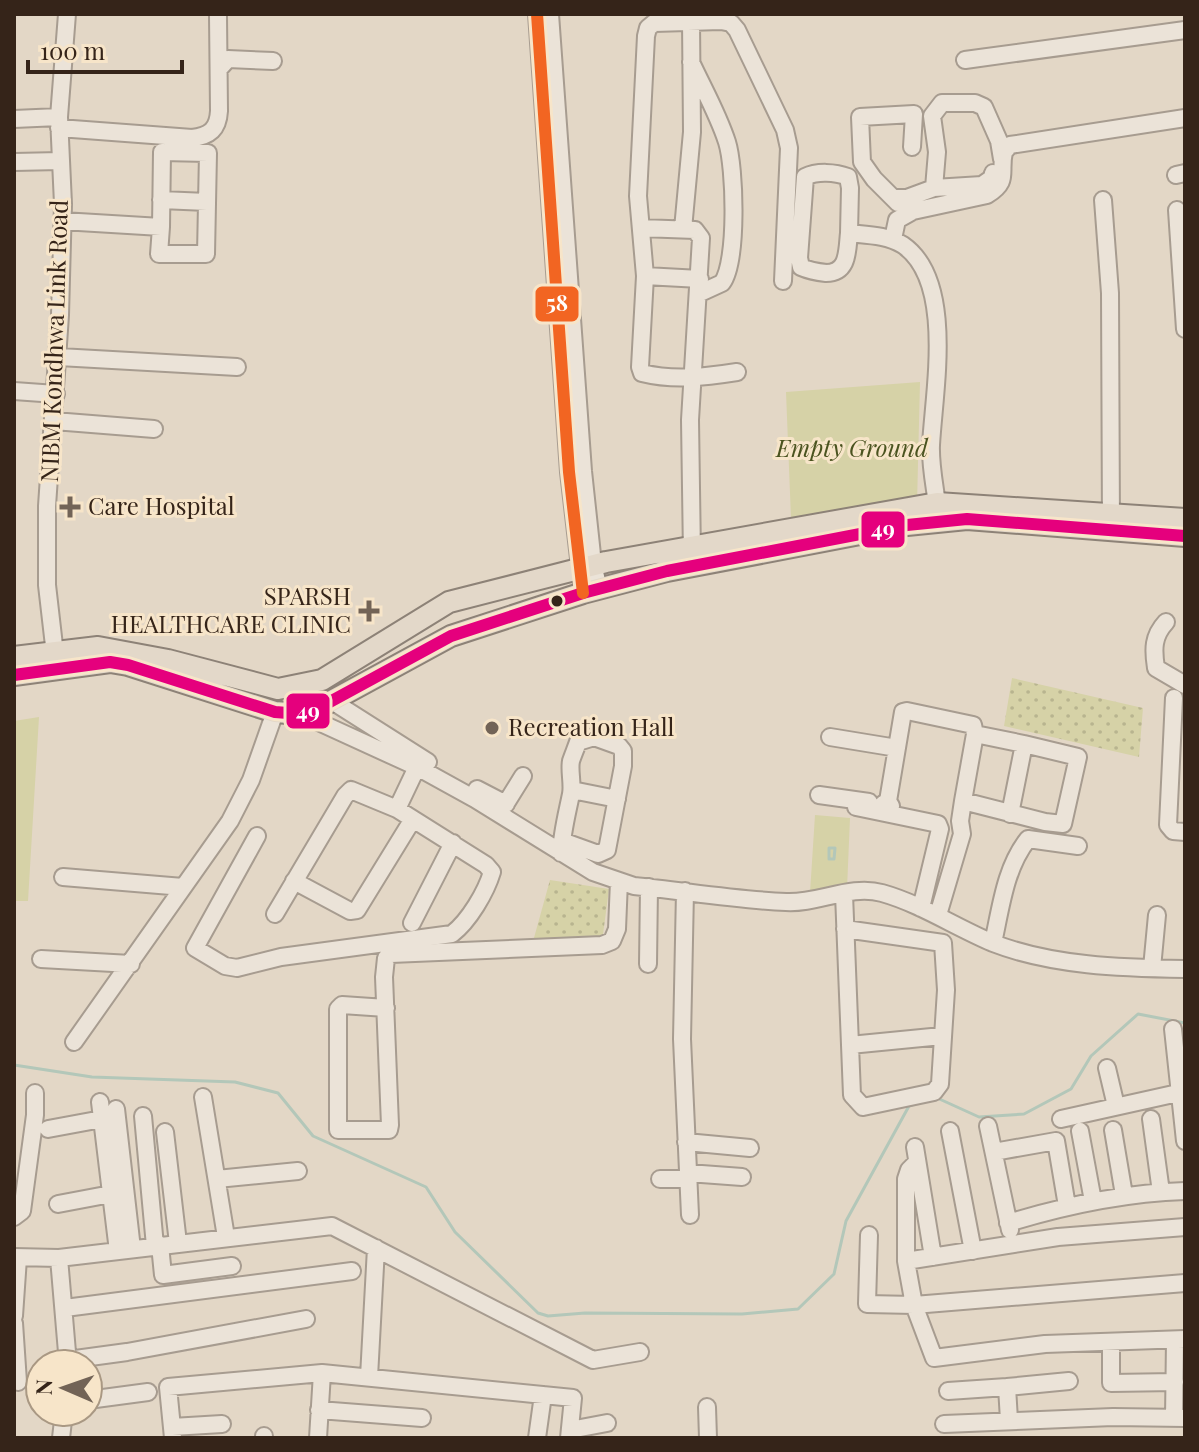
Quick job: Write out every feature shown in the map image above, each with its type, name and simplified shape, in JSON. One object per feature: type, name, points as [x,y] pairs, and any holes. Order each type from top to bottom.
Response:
[{"type":"main road","points":[[14,675],[98,647],[168,660],[278,689],[322,680],[449,602],[586,566],[666,561],[938,512],[1112,521],[1185,519]]},
{"type":"main road","points":[[1112,521],[1185,536]]},
{"type":"main road","points":[[14,657],[128,665],[275,712],[301,714],[332,701],[451,636],[591,591],[666,561]]},
{"type":"street","points":[[67,14],[76,14]]},
{"type":"street","name":"NIBM Kondhwa Link Road","points":[[56,660],[47,585],[47,506],[59,357],[62,221],[59,122],[67,14]]},
{"type":"street","points":[[537,14],[560,359],[591,591]]},
{"type":"street","points":[[550,14],[586,566]]},
{"type":"street","points":[[14,119],[192,138],[212,132],[218,122],[218,16]]},
{"type":"street","points":[[683,229],[692,132],[691,21]]},
{"type":"street","points":[[737,372],[692,379],[642,373],[639,359],[645,276],[638,196],[646,36],[648,28],[654,23],[721,21],[731,23],[737,30],[785,130],[789,148],[783,281]]},
{"type":"street","points":[[965,60],[1185,30]]},
{"type":"street","points":[[219,69],[228,59],[273,61]]},
{"type":"street","points":[[645,276],[699,286],[722,283],[731,265],[732,161],[727,141],[691,62]]},
{"type":"street","points":[[893,239],[897,220],[907,214],[987,195],[997,189],[1003,179],[999,141],[984,107],[975,103],[942,103],[932,116],[937,152],[934,188]]},
{"type":"street","points":[[907,214],[862,162],[860,117],[914,114],[912,147]]},
{"type":"street","points":[[1002,161],[1010,145],[1021,142],[1185,118]]},
{"type":"street","points":[[162,152],[208,153],[206,254],[159,254],[161,200],[162,152]]},
{"type":"street","points":[[14,162],[60,161]]},
{"type":"street","points":[[893,198],[907,198],[934,188],[982,185],[992,178],[994,164],[1002,161]]},
{"type":"street","points":[[813,173],[848,177],[849,233],[845,262],[840,270],[832,273],[810,272],[801,267],[805,177],[813,173]]},
{"type":"street","points":[[161,200],[207,202]]},
{"type":"street","points":[[1103,200],[1110,293],[1112,521]]},
{"type":"street","points":[[1177,210],[1185,329]]},
{"type":"street","points":[[62,221],[161,227]]},
{"type":"street","points":[[641,228],[695,230],[701,238],[692,379],[692,556]]},
{"type":"street","points":[[849,233],[893,239],[918,261],[930,281],[936,300],[936,385],[931,449],[938,512]]},
{"type":"street","points":[[59,357],[237,367]]},
{"type":"street","points":[[14,391],[56,394]]},
{"type":"street","points":[[54,421],[154,429]]},
{"type":"street","points":[[435,610],[451,636]]},
{"type":"street","points":[[1185,622],[1159,621],[1154,642],[1156,668],[1180,692],[1168,825],[1173,831],[1185,832]]},
{"type":"street","points":[[294,686],[301,714],[503,809]]},
{"type":"street","points":[[332,701],[562,847],[593,872],[619,881],[785,903],[815,901],[869,890],[930,912],[993,943],[1046,958],[1185,969]]},
{"type":"street","points":[[74,1042],[230,821],[251,780],[275,712]]},
{"type":"street","points":[[886,806],[903,712],[973,725],[975,734],[960,821],[962,834],[930,912]]},
{"type":"street","points":[[963,801],[1063,824],[1078,757],[975,734]]},
{"type":"street","points":[[594,737],[619,746],[623,751],[623,766],[609,845],[604,853],[562,847],[564,820],[572,790],[570,763],[578,742],[594,737]]},
{"type":"street","points":[[830,737],[897,748]]},
{"type":"street","points":[[1010,814],[1024,744]]},
{"type":"street","points":[[397,809],[417,767]]},
{"type":"street","points":[[503,809],[523,776]]},
{"type":"street","points":[[257,836],[195,948],[225,966],[237,968],[281,957],[452,934],[460,927],[492,872],[453,843],[397,809],[351,790],[275,914]]},
{"type":"street","points":[[572,790],[617,799]]},
{"type":"street","points":[[819,795],[960,821]]},
{"type":"street","points":[[856,807],[886,806],[938,824],[940,829],[930,912]]},
{"type":"street","points":[[294,881],[350,911],[357,910],[413,819]]},
{"type":"street","points":[[993,943],[1009,873],[1028,839],[1078,846]]},
{"type":"street","points":[[412,923],[453,843]]},
{"type":"street","points":[[63,877],[183,887]]},
{"type":"street","points":[[386,1008],[342,1005],[338,1009],[339,1130],[389,1130],[386,958],[391,954],[602,945],[612,941],[617,929],[619,881]]},
{"type":"street","points":[[648,964],[649,887]]},
{"type":"street","points":[[685,891],[682,1039],[690,1215]]},
{"type":"street","points":[[844,894],[845,929],[852,1095],[863,1107],[934,1092],[940,1084],[946,990],[943,943],[845,929]]},
{"type":"street","points":[[1152,968],[1157,915]]},
{"type":"street","points":[[41,959],[131,964]]},
{"type":"street","points":[[1173,1029],[1185,1141]]},
{"type":"street","points":[[850,1045],[942,1036]]},
{"type":"street","points":[[1107,1068],[1116,1106]]},
{"type":"street","points":[[14,1217],[22,1211],[22,1150],[35,1115],[35,1093]]},
{"type":"street","points":[[1061,1119],[1178,1093]]},
{"type":"street","points":[[203,1097],[226,1237]]},
{"type":"street","points":[[48,1129],[106,1110]]},
{"type":"street","points":[[106,1110],[111,1194],[125,1250]]},
{"type":"street","points":[[106,1110],[125,1250]]},
{"type":"street","points":[[143,1116],[163,1275],[232,1266]]},
{"type":"street","points":[[1151,1119],[1161,1192]]},
{"type":"street","points":[[988,1126],[1012,1244]]},
{"type":"street","points":[[1113,1130],[1124,1195]]},
{"type":"street","points":[[950,1131],[973,1251]]},
{"type":"street","points":[[1080,1131],[1093,1201]]},
{"type":"street","points":[[165,1132],[178,1243]]},
{"type":"street","points":[[994,1152],[1056,1141],[1067,1206]]},
{"type":"street","points":[[686,1142],[750,1148]]},
{"type":"street","points":[[933,1257],[916,1154],[906,1179],[906,1261],[914,1305],[934,1358],[1045,1344],[1180,1340],[1175,1382],[1180,1418],[944,1424]]},
{"type":"street","points":[[217,1179],[298,1171]]},
{"type":"street","points":[[660,1179],[742,1177]]},
{"type":"street","points":[[1008,1223],[1067,1206],[1124,1195],[1185,1191]]},
{"type":"street","points":[[58,1204],[111,1194]]},
{"type":"street","points":[[14,1316],[16,1258],[59,1258],[327,1226],[593,1360],[640,1352]]},
{"type":"street","points":[[906,1261],[1012,1244],[1185,1227]]},
{"type":"street","points":[[869,1235],[867,1304],[914,1305],[1185,1283]]},
{"type":"street","points":[[369,1377],[376,1248]]},
{"type":"street","points":[[59,1258],[67,1348]]},
{"type":"street","points":[[65,1308],[352,1271]]},
{"type":"street","points":[[104,1356],[306,1319]]},
{"type":"street","points":[[14,1323],[18,1382]]},
{"type":"street","points":[[1111,1342],[1111,1383],[1175,1382]]},
{"type":"street","points":[[318,1438],[322,1373]]},
{"type":"street","points":[[222,1424],[173,1433],[168,1387],[322,1373],[573,1398],[569,1434],[607,1423]]},
{"type":"street","points":[[948,1391],[1069,1381]]},
{"type":"street","points":[[1007,1387],[1009,1420]]},
{"type":"street","points":[[104,1398],[148,1392]]},
{"type":"street","points":[[537,1438],[543,1395]]},
{"type":"street","points":[[707,1407],[708,1438]]},
{"type":"street","points":[[319,1410],[422,1418]]},
{"type":"green space","name":"Empty Ground","points":[[920,382],[917,504],[791,518],[786,392]]},
{"type":"green space","points":[[1012,678],[1143,708],[1139,757],[1004,726]]},
{"type":"green space","points":[[39,717],[28,901],[14,901],[14,721]]},
{"type":"green space","points":[[815,815],[850,818],[847,889],[810,893]]},
{"type":"green space","points":[[550,880],[609,889],[602,942],[532,945]]},
{"type":"waterway","points":[[829,848],[835,848],[834,859],[829,859],[829,848]]},
{"type":"waterway","points":[[935,1097],[979,1117],[1024,1114],[1071,1089],[1091,1056],[1138,1014],[1185,1023]]},
{"type":"waterway","points":[[14,1065],[92,1077],[235,1082],[278,1093],[313,1136],[426,1187],[455,1232],[538,1313],[548,1316],[585,1313],[742,1314],[798,1309],[834,1274],[846,1221],[909,1106],[917,1103]]},
{"type":"transit line","name":"58","points":[[537,14],[569,472],[583,593]]},
{"type":"transit line","name":"49","points":[[14,675],[110,662],[275,712],[301,714],[326,704],[451,636],[583,593],[667,571],[907,525],[967,519],[1185,536]]},
{"type":"place","name":"Care Hospital","points":[[70,507]]},
{"type":"place","name":"SPARSH HEALTHCARE CLINIC","points":[[369,611]]},
{"type":"place","name":"Recreation Hall","points":[[492,728]]}]
